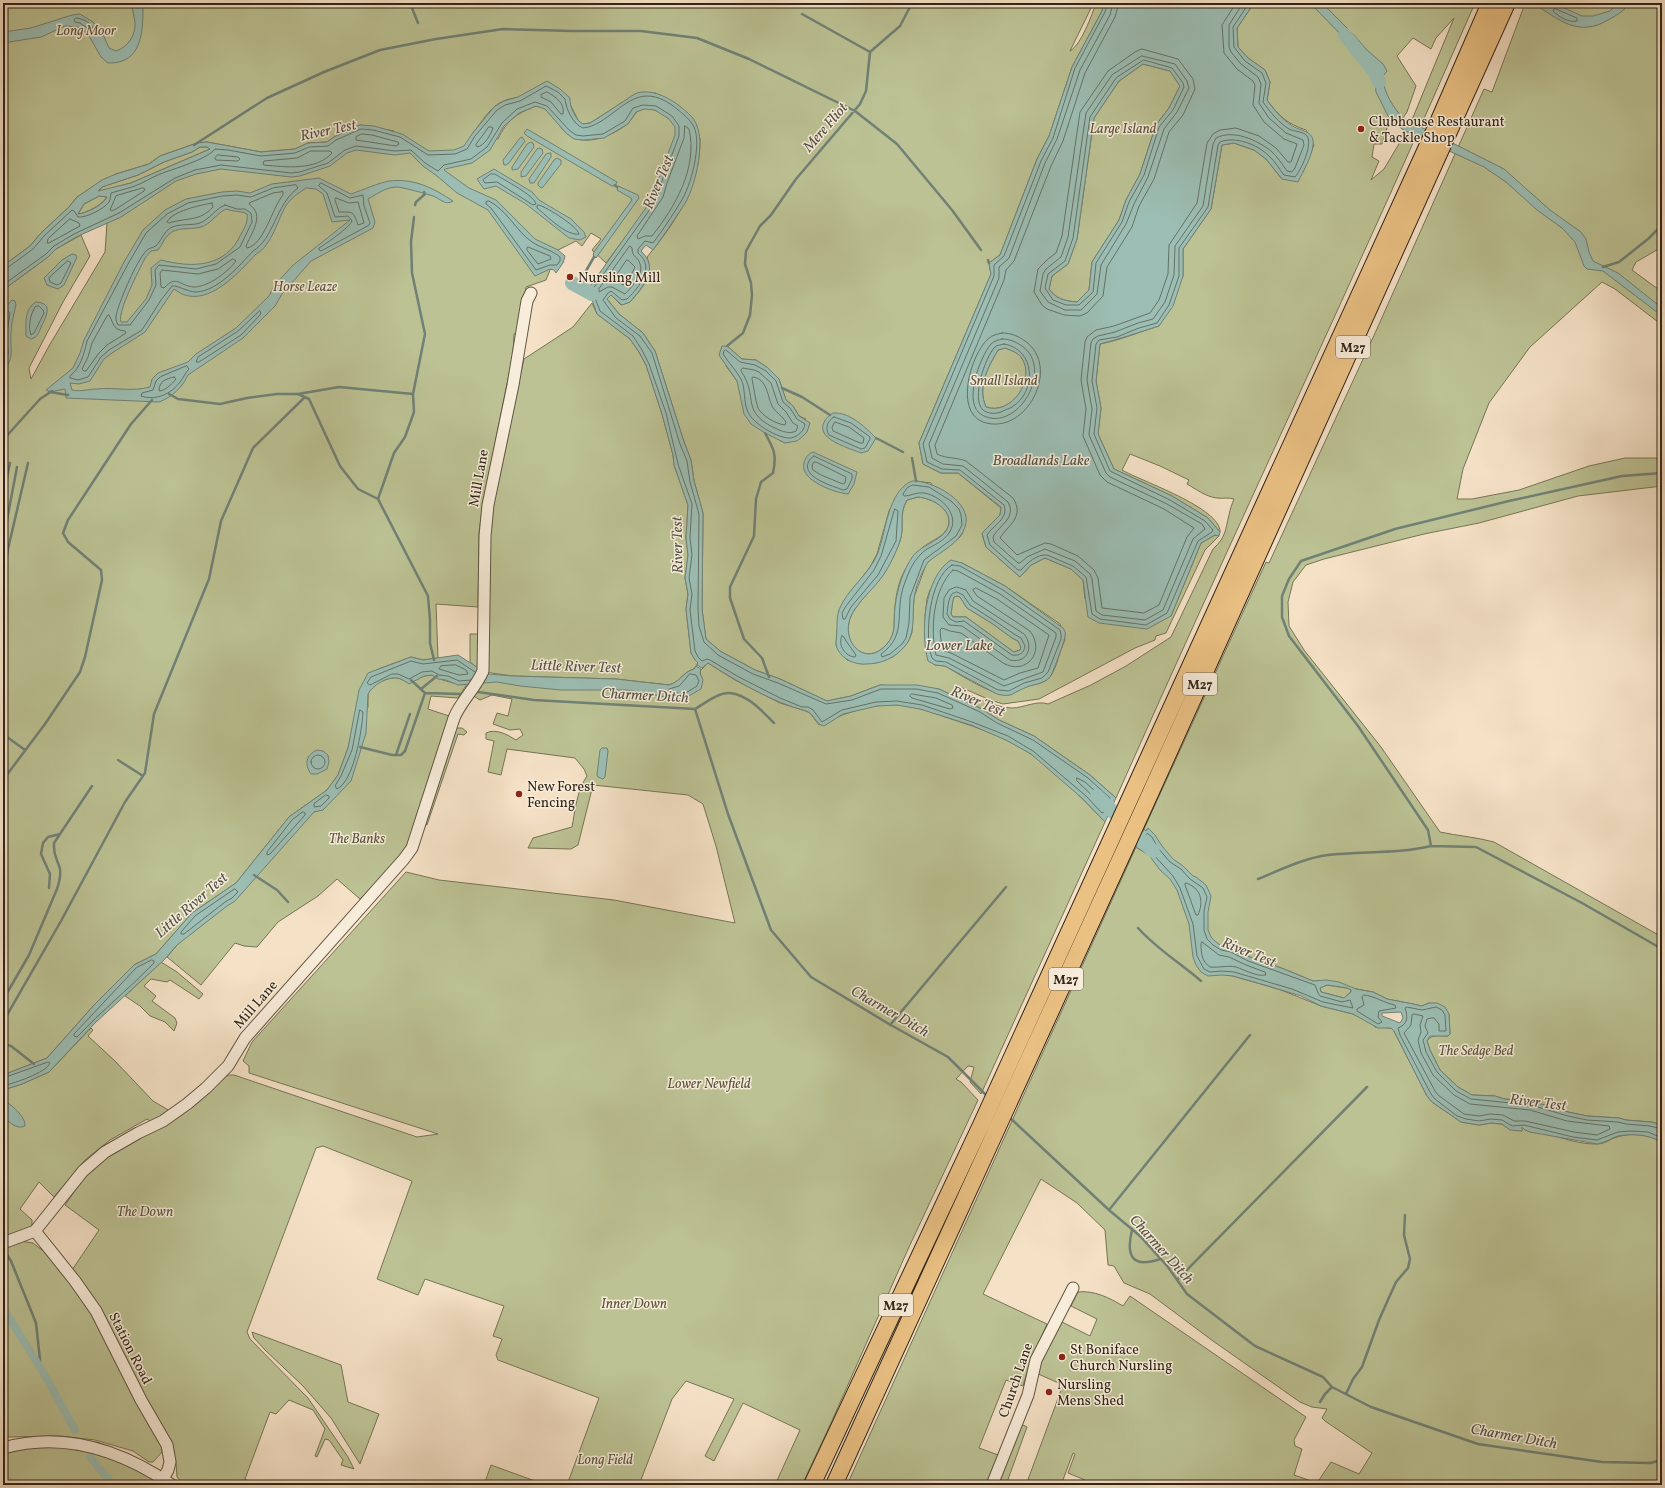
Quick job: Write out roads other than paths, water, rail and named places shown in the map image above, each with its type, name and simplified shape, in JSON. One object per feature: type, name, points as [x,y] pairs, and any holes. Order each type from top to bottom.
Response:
[{"type":"highway","name":"M27","points":[[1443,130],[1490,3]]},
{"type":"highway","name":"M27","points":[[812,1485],[981,1125],[1106,848],[1247,560],[1433,151],[1507,3]]},
{"type":"highway","name":"M27","points":[[834,1485],[1145,805],[1247,560]]},
{"type":"street","name":"Mill Lane","points":[[35,1231],[83,1171],[94,1161],[106,1152],[163,1120],[187,1104],[228,1066],[245,1038],[404,860],[412,848],[454,718],[459,706],[477,683],[482,671],[485,536],[488,505],[513,385],[527,301],[531,293]]},
{"type":"street","points":[[3,1243],[35,1231]]},
{"type":"street","name":"Station Road","points":[[35,1231],[75,1280],[96,1311],[141,1400],[167,1445],[170,1462],[167,1482]]},
{"type":"street","name":"Church Lane","points":[[992,1485],[1028,1395],[1036,1360],[1073,1288]]},
{"type":"street","points":[[3,1448],[48,1442],[80,1444],[107,1450],[137,1464],[167,1482]]},
{"type":"water","points":[[132,3],[143,3],[143,23],[139,43],[129,58],[120,62],[108,63],[101,57],[88,34],[78,27],[65,26],[41,37],[3,43],[3,32],[31,28],[72,15],[80,14],[93,22],[101,30],[109,48],[116,51],[124,47],[133,36],[135,22]]},
{"type":"water","name":"Broadlands Lake","points":[[1104,3],[1254,3],[1237,28],[1238,47],[1248,58],[1265,70],[1270,82],[1267,100],[1272,107],[1291,125],[1312,136],[1313,140],[1311,154],[1298,182],[1282,179],[1266,159],[1254,150],[1234,143],[1222,145],[1211,209],[1183,249],[1183,276],[1173,306],[1159,326],[1100,344],[1096,381],[1101,408],[1098,434],[1114,469],[1172,496],[1208,518],[1220,532],[1219,536],[1215,535],[1201,543],[1171,616],[1147,629],[1099,623],[1088,617],[1083,580],[1071,569],[1045,558],[1031,565],[1020,577],[986,547],[982,533],[1000,515],[1001,507],[958,473],[941,473],[923,464],[919,443],[991,274],[989,263],[1000,255],[1037,159],[1049,136],[1072,67],[1102,11]],"holes":[[[1143,64],[1170,71],[1180,86],[1169,108],[1156,125],[1140,174],[1126,200],[1119,220],[1092,262],[1089,290],[1077,302],[1061,299],[1049,289],[1052,276],[1068,264],[1077,239],[1094,118],[1119,81]],[[1005,348],[1015,352],[1021,357],[1025,366],[1026,375],[1024,385],[1019,394],[1004,406],[995,408],[986,407],[983,385],[987,370],[998,350]]]},
{"type":"water","points":[[1310,3],[1322,3],[1367,50],[1383,64],[1387,71],[1382,77],[1385,89],[1392,104],[1403,118],[1504,169],[1550,210],[1581,232],[1586,239],[1593,261],[1618,273],[1662,308],[1662,316],[1603,271],[1587,269],[1584,266],[1575,242],[1562,228],[1537,210],[1506,182],[1484,167],[1402,129],[1388,116],[1376,92],[1375,80],[1365,56],[1350,44]]},
{"type":"water","points":[[1533,3],[1553,3],[1582,16],[1593,16],[1610,11],[1618,3],[1630,3],[1617,15],[1597,25],[1578,27],[1560,20]]},
{"type":"water","points":[[547,81],[560,89],[570,98],[574,113],[578,120],[583,124],[590,123],[637,93],[647,92],[668,98],[686,111],[696,122],[700,144],[698,166],[688,198],[653,250],[646,245],[641,251],[647,258],[649,271],[648,277],[640,290],[630,302],[622,305],[611,295],[607,299],[619,314],[643,333],[655,351],[691,460],[694,481],[703,513],[702,609],[706,639],[720,651],[755,670],[780,679],[827,701],[851,696],[880,685],[917,685],[939,689],[1034,736],[1090,775],[1116,798],[1105,822],[1083,799],[1031,754],[1006,740],[971,725],[920,709],[897,705],[877,706],[843,714],[824,726],[821,725],[809,712],[768,697],[708,663],[702,668],[697,665],[698,663],[691,653],[686,609],[688,594],[685,578],[688,555],[686,538],[688,505],[674,465],[673,455],[662,414],[646,365],[630,339],[597,314],[590,294],[580,290],[571,289],[575,283],[585,286],[591,285],[655,193],[658,180],[675,135],[675,127],[669,119],[655,110],[644,109],[636,112],[628,124],[604,138],[583,140],[574,139],[566,133],[545,109],[536,106],[519,113],[504,126],[490,150],[472,163],[444,170],[469,188],[496,200],[535,239],[558,250],[565,256],[563,263],[556,273],[554,270],[550,269],[535,276],[488,210],[457,193],[423,166],[410,153],[395,155],[356,150],[347,153],[330,166],[300,176],[291,177],[221,169],[196,174],[176,181],[121,217],[76,237],[56,249],[48,257],[3,290],[3,266],[30,246],[77,197],[102,180],[149,164],[160,156],[197,143],[207,142],[261,152],[295,149],[308,143],[327,142],[334,137],[360,125],[374,126],[402,134],[429,151],[454,150],[464,146],[494,107],[504,101],[518,97]],"holes":[[[200,147],[207,147],[210,149],[131,183],[98,191],[102,187],[138,175],[164,162],[192,152]],[[99,196],[107,197],[102,203],[94,208],[78,214],[84,204]]]},
{"type":"water","points":[[527,129],[617,182],[615,186],[612,186],[527,136],[524,133]]},
{"type":"water","points":[[522,137],[525,141],[509,163],[504,165],[503,160]]},
{"type":"water","points":[[531,142],[533,143],[534,147],[518,169],[512,170],[512,167],[527,144]]},
{"type":"water","points":[[539,148],[542,149],[543,153],[526,176],[521,177],[521,172]]},
{"type":"water","points":[[551,153],[551,157],[534,183],[530,183],[529,179],[546,154]]},
{"type":"water","points":[[557,158],[561,160],[561,164],[541,188],[538,183]]},
{"type":"water","points":[[494,169],[532,192],[539,200],[571,219],[584,232],[586,237],[580,240],[569,238],[526,204],[496,186],[484,189],[477,179]]},
{"type":"water","points":[[319,178],[351,194],[385,182],[398,180],[431,188],[453,201],[448,203],[433,196],[397,187],[385,189],[368,199],[375,222],[373,228],[311,261],[282,294],[275,306],[243,338],[188,375],[180,388],[164,400],[159,402],[66,398],[65,389],[50,392],[46,390],[73,368],[84,340],[124,262],[143,230],[165,210],[186,199],[222,192],[237,191],[250,193],[272,184]],"holes":[[[306,188],[316,189],[323,194],[332,222],[350,220],[292,266],[274,286],[269,296],[236,328],[196,354],[188,362],[158,373],[152,379],[150,387],[137,389],[72,390],[70,383],[79,384],[90,381],[104,359],[145,332],[174,289],[182,294],[193,296],[203,295],[224,285],[262,250],[274,231],[287,204],[293,197]],[[226,209],[247,214],[244,229],[235,245],[227,254],[207,263],[184,264],[161,260],[151,268],[152,285],[146,299],[127,322],[121,322],[122,309],[130,290],[145,258],[151,251],[158,250],[172,232],[180,229],[205,226]]]},
{"type":"water","points":[[618,186],[638,195],[639,198],[596,258],[593,255],[594,252],[632,200],[617,190]]},
{"type":"water","points":[[72,254],[76,255],[77,257],[64,285],[58,289],[47,285],[44,278],[62,260]]},
{"type":"water","points":[[12,300],[15,301],[16,305],[11,330],[11,357],[3,371],[3,310]]},
{"type":"water","points":[[36,302],[47,307],[47,314],[38,334],[36,337],[31,339],[26,336],[26,317],[29,309]]},
{"type":"water","points":[[722,346],[727,346],[742,359],[756,360],[768,368],[779,379],[786,400],[793,406],[799,416],[810,423],[807,432],[802,437],[797,441],[785,443],[751,424],[744,414],[737,381],[719,355]]},
{"type":"water","points":[[833,413],[845,415],[857,421],[876,438],[868,451],[861,453],[836,443],[826,435],[823,430],[823,425],[827,418]]},
{"type":"water","points":[[813,452],[857,472],[854,484],[848,494],[827,488],[812,480],[807,475],[804,469],[804,461],[808,455]]},
{"type":"water","points":[[912,481],[920,482],[930,484],[949,494],[963,509],[966,518],[965,527],[959,538],[928,562],[923,570],[915,594],[911,635],[905,646],[897,654],[887,660],[872,664],[851,662],[837,649],[838,612],[847,595],[874,561],[881,544],[893,502],[904,486]],"holes":[[[918,497],[929,499],[939,505],[947,513],[949,518],[947,529],[939,538],[917,552],[906,567],[897,594],[894,627],[890,640],[878,651],[869,654],[861,652],[855,647],[850,639],[848,630],[850,620],[855,609],[882,577],[894,555],[901,536],[904,505],[907,500]]]},
{"type":"water","name":"Lower Lake","points":[[951,560],[962,563],[1005,586],[1063,628],[1065,633],[1064,639],[1056,664],[1048,679],[1010,695],[1003,695],[997,694],[945,666],[935,665],[928,661],[924,636],[926,606],[935,579],[942,568]],"holes":[[[957,596],[960,597],[967,608],[1018,641],[1021,647],[1020,650],[1014,652],[966,617],[953,617],[951,614],[953,599]]]},
{"type":"water","points":[[458,655],[489,674],[616,679],[669,685],[676,682],[696,666],[701,669],[700,673],[703,680],[701,689],[685,698],[672,698],[626,690],[561,690],[497,682],[458,685],[446,680],[438,679],[432,675],[424,676],[409,684],[398,678],[380,682],[368,694],[366,733],[351,781],[323,810],[314,812],[235,901],[177,945],[164,960],[96,1022],[49,1072],[22,1084],[3,1090],[3,1075],[47,1058],[95,1004],[134,965],[156,954],[192,913],[236,883],[289,817],[327,790],[338,775],[348,748],[359,690],[368,673],[411,657],[423,660]]},
{"type":"water","points":[[602,748],[607,748],[608,751],[605,777],[603,779],[597,775],[600,750]]},
{"type":"water","points":[[317,750],[323,751],[328,755],[329,762],[327,769],[317,774],[311,774],[307,767],[307,760],[310,754]]},
{"type":"water","points":[[1148,828],[1173,859],[1206,885],[1211,896],[1208,912],[1208,930],[1211,937],[1223,947],[1232,948],[1250,957],[1313,981],[1326,980],[1339,982],[1356,989],[1373,992],[1387,999],[1422,1006],[1429,1003],[1437,1003],[1445,1007],[1449,1014],[1450,1034],[1448,1036],[1430,1036],[1427,1041],[1440,1070],[1458,1087],[1472,1095],[1495,1096],[1504,1099],[1531,1101],[1587,1116],[1651,1122],[1662,1125],[1662,1142],[1646,1136],[1629,1135],[1618,1136],[1603,1143],[1597,1144],[1530,1132],[1522,1127],[1522,1131],[1510,1130],[1502,1124],[1491,1123],[1479,1125],[1461,1122],[1432,1102],[1427,1096],[1394,1031],[1391,1028],[1378,1028],[1353,1014],[1321,1006],[1301,996],[1265,985],[1233,976],[1208,976],[1201,972],[1193,957],[1189,924],[1177,890],[1170,879],[1160,870],[1149,855],[1136,847],[1144,829],[1146,831]],"holes":[[[1327,985],[1347,988],[1351,990],[1351,992],[1344,998],[1321,992],[1320,988]],[[1401,1012],[1403,1018],[1400,1023],[1382,1016],[1382,1013]]]},
{"type":"water","points":[[3,1100],[10,1104],[21,1115],[25,1122],[25,1126],[16,1126],[3,1117]]},
{"type":"waterway","points":[[410,3],[418,23]]},
{"type":"waterway","name":"Mere Fliot","points":[[727,346],[743,333],[750,315],[752,295],[751,283],[745,264],[746,251],[760,226],[771,215],[796,179],[860,104],[866,91],[870,52],[900,26],[912,3]]},
{"type":"waterway","points":[[1057,3],[1082,5]]},
{"type":"waterway","points":[[802,14],[870,52]]},
{"type":"waterway","points":[[194,145],[267,98],[324,72],[380,50],[436,39],[503,29],[641,31],[697,38],[749,59],[855,111],[897,144],[952,210],[981,250]]},
{"type":"waterway","points":[[1345,35],[1376,74],[1379,82]]},
{"type":"waterway","points":[[415,205],[416,202],[425,194],[424,192]]},
{"type":"waterway","points":[[378,499],[394,453],[405,437],[414,412],[413,394],[425,334],[412,273],[411,242],[414,217]]},
{"type":"waterway","points":[[1603,267],[1619,262],[1648,239],[1662,225]]},
{"type":"waterway","points":[[587,286],[583,276],[594,257]]},
{"type":"waterway","points":[[572,283],[592,294]]},
{"type":"waterway","points":[[298,394],[339,387],[413,394]]},
{"type":"waterway","points":[[782,388],[802,397],[830,415]]},
{"type":"waterway","points":[[3,440],[40,399],[52,391]]},
{"type":"waterway","points":[[50,392],[68,395]]},
{"type":"waterway","points":[[169,394],[178,399],[220,404],[247,398],[277,394],[298,394],[309,399],[340,466],[358,489],[378,499],[428,596],[430,643],[434,660]]},
{"type":"waterway","points":[[3,1022],[61,921],[125,802],[145,773],[154,714],[209,579],[221,521],[253,448],[305,397]]},
{"type":"waterway","points":[[3,780],[45,724],[80,672],[85,657],[102,580],[101,570],[68,542],[63,533],[68,520],[131,424],[152,400]]},
{"type":"waterway","points":[[765,433],[774,452],[775,461],[773,473],[761,482],[756,499],[754,536],[730,587],[730,598],[744,639],[762,658],[769,677]]},
{"type":"waterway","points":[[876,438],[903,452]]},
{"type":"waterway","points":[[912,458],[916,481]]},
{"type":"waterway","points":[[3,496],[10,463]]},
{"type":"waterway","points":[[3,584],[8,549],[28,463]]},
{"type":"waterway","points":[[3,541],[17,467]]},
{"type":"waterway","points":[[1258,879],[1292,865],[1328,855],[1418,849],[1431,846],[1428,830],[1358,726],[1289,636],[1282,617],[1282,596],[1289,579],[1301,561],[1395,529],[1509,501],[1622,476],[1662,473]]},
{"type":"waterway","points":[[421,689],[437,676]]},
{"type":"waterway","points":[[411,680],[425,693],[460,694]]},
{"type":"waterway","name":"Charmer Ditch","points":[[478,692],[534,700],[695,709],[728,814],[771,930],[811,977],[889,1024],[948,1057],[987,1096]]},
{"type":"waterway","points":[[360,747],[392,755],[401,755],[405,751],[425,693]]},
{"type":"waterway","points":[[695,709],[721,694],[737,694],[749,700],[774,723]]},
{"type":"waterway","points":[[396,755],[410,714]]},
{"type":"waterway","points":[[3,734],[25,750]]},
{"type":"waterway","points":[[118,760],[143,776]]},
{"type":"waterway","points":[[3,1000],[29,955],[57,889],[60,879],[60,871],[55,854],[54,843],[92,786]]},
{"type":"waterway","name":"River Test","points":[[1097,796],[1153,851]]},
{"type":"waterway","points":[[49,888],[50,874],[41,854],[43,843],[48,837],[60,834]]},
{"type":"waterway","points":[[1431,846],[1476,847],[1582,903],[1662,949]]},
{"type":"waterway","points":[[254,875],[277,890],[288,902]]},
{"type":"waterway","points":[[890,1025],[1006,887]]},
{"type":"waterway","points":[[1138,928],[1145,936],[1201,981]]},
{"type":"waterway","points":[[1109,1210],[1250,1035]]},
{"type":"waterway","points":[[3,1044],[11,1046],[34,1064]]},
{"type":"waterway","points":[[1177,1280],[1367,1087]]},
{"type":"waterway","name":"Charmer Ditch","points":[[1008,1116],[1109,1210],[1140,1236],[1168,1267],[1187,1294],[1255,1346],[1323,1377],[1332,1387],[1371,1407],[1478,1444],[1602,1462],[1650,1463],[1662,1460]]},
{"type":"waterway","name":"Charmer Ditch","points":[[1346,1394],[1353,1379],[1362,1367],[1379,1320],[1396,1282],[1408,1268],[1410,1259],[1404,1235],[1405,1215]]},
{"type":"waterway","points":[[1132,1230],[1130,1246],[1133,1258],[1137,1261],[1143,1262],[1150,1262],[1160,1259]]},
{"type":"waterway","points":[[4,1250],[11,1261],[36,1323],[41,1369]]},
{"type":"waterway","points":[[3,1308],[43,1372],[75,1430]]},
{"type":"waterway","points":[[1320,1402],[1332,1387]]},
{"type":"waterway","points":[[90,1457],[113,1485]]},
{"type":"place","name":"Clubhouse Restaurant & Tackle Shop","points":[[1361,129]]},
{"type":"place","name":"Nursling Mill","points":[[570,277]]},
{"type":"place","name":"New Forest Fencing","points":[[519,794]]},
{"type":"place","name":"St Boniface Church Nursling","points":[[1062,1357]]},
{"type":"place","name":"Nursling Mens Shed","points":[[1049,1392]]},
{"type":"park label","name":"Long Moor","points":[[86,30]]},
{"type":"park label","name":"Large Island","points":[[1123,128]]},
{"type":"park label","name":"Horse Leaze","points":[[305,286]]},
{"type":"park label","name":"Small Island","points":[[1004,380]]},
{"type":"park label","name":"The Banks","points":[[357,838]]},
{"type":"park label","name":"The Sedge Bed","points":[[1476,1050]]},
{"type":"park label","name":"Lower Newfield","points":[[709,1083]]},
{"type":"park label","name":"The Down","points":[[145,1211]]},
{"type":"park label","name":"Inner Down","points":[[634,1303]]},
{"type":"park label","name":"Long Field","points":[[605,1459]]},
{"type":"water label","name":"Little River Test","points":[[576,666]]},
{"type":"water label","name":"Little River Test","points":[[191,905]]}]
